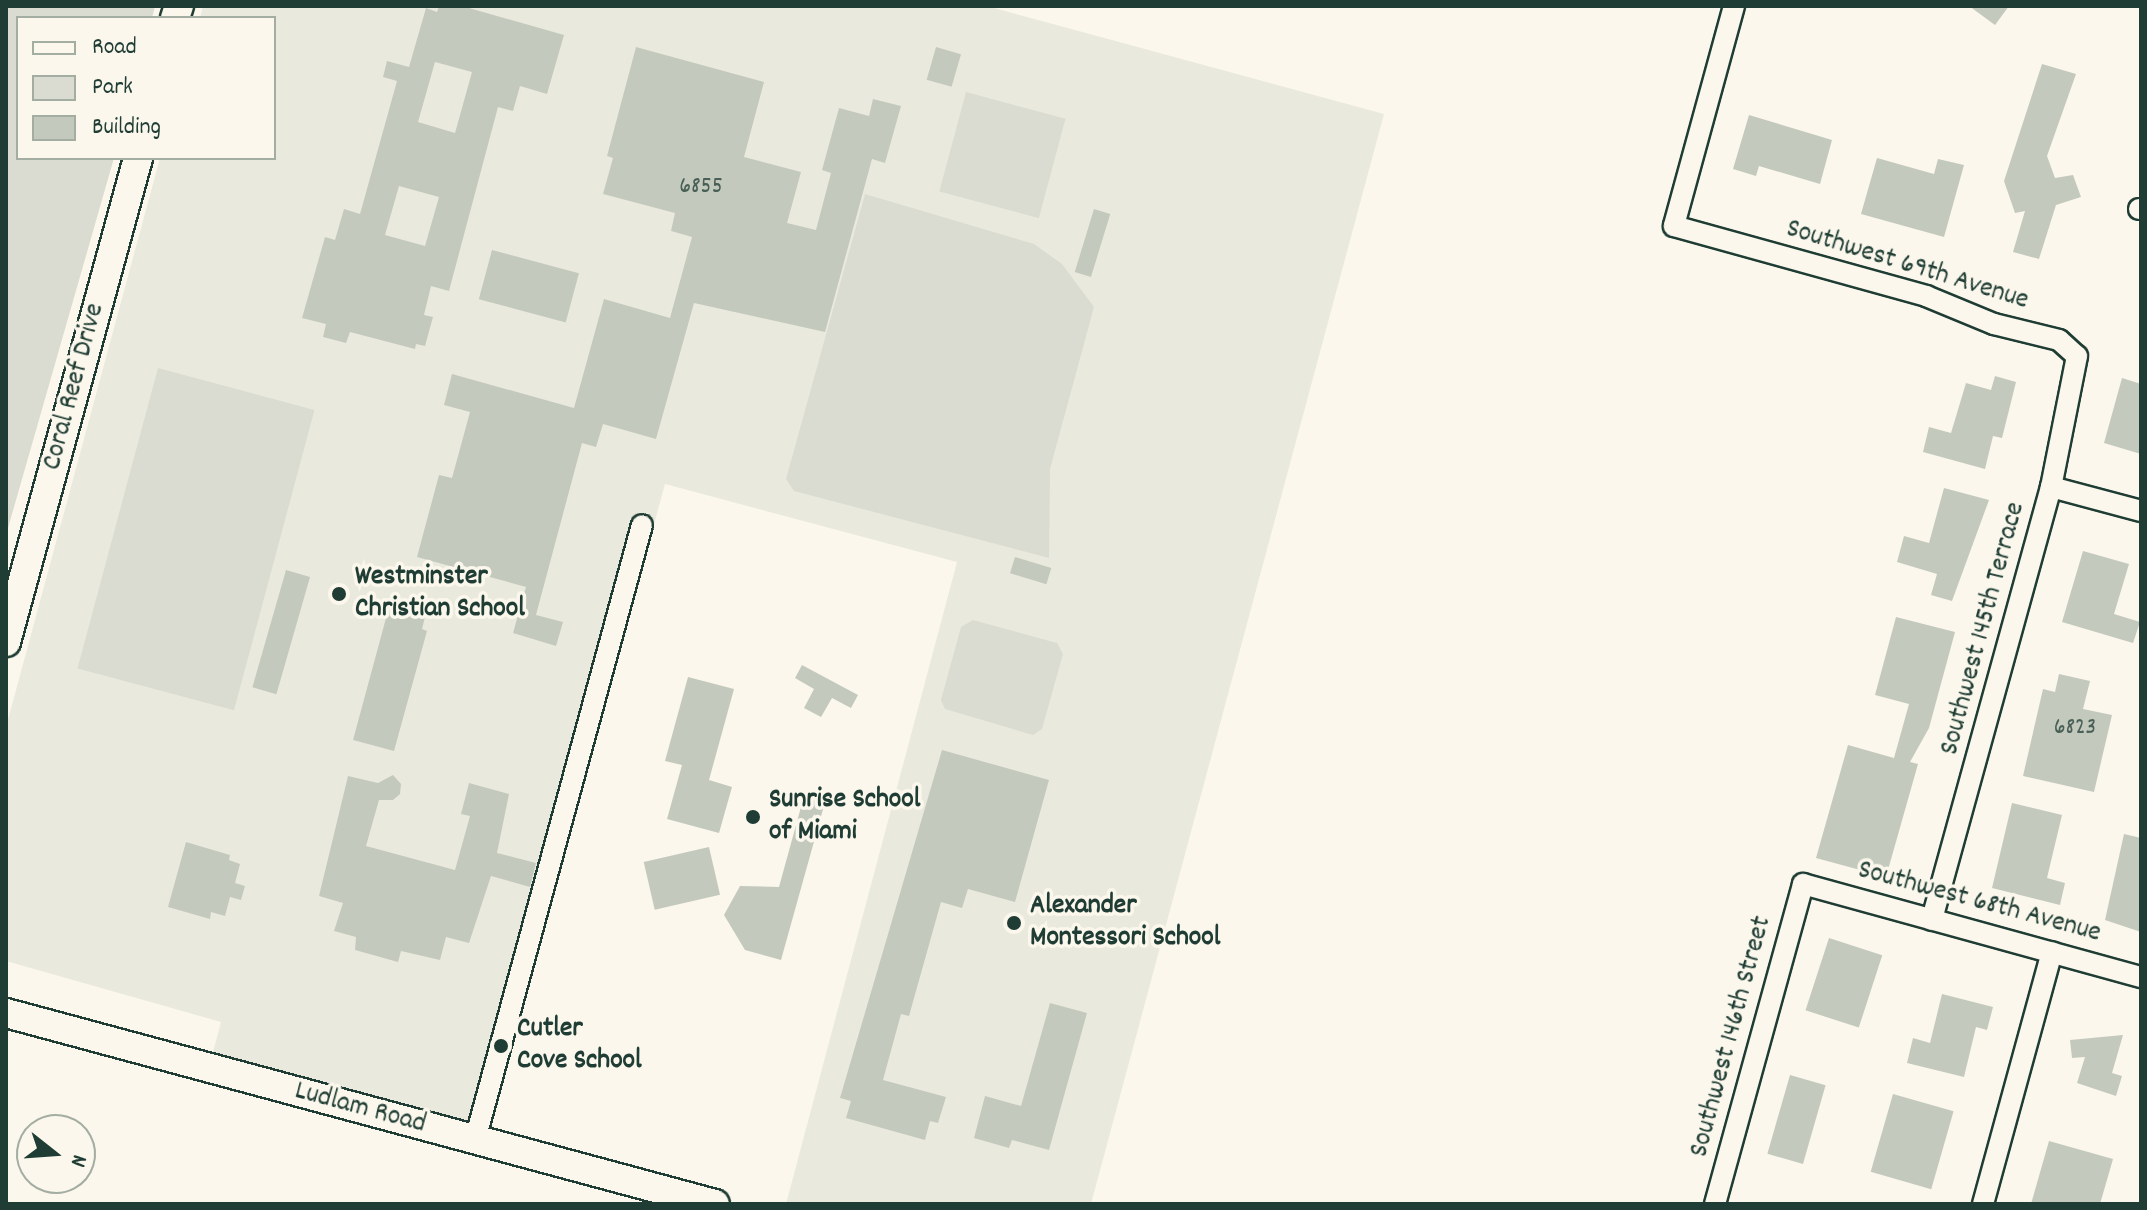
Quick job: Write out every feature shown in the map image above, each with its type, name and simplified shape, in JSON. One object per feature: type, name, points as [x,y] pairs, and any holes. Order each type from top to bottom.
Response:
[{"type":"street","name":"Southwest 69th Avenue","points":[[1734,6],[1674,226],[1926,296],[2075,349]]},
{"type":"street","name":"Coral Reef Drive","points":[[8,623],[137,160]]},
{"type":"street","name":"Southwest 145th Terrace","points":[[1932,920],[2051,487],[2077,366],[2075,349]]},
{"type":"street","points":[[2051,487],[2141,511]]},
{"type":"street","points":[[475,1140],[642,525]]},
{"type":"street","name":"Southwest 68th Avenue","points":[[1803,884],[2141,977]]},
{"type":"street","name":"Southwest 146th Street","points":[[1715,1204],[1803,884]]},
{"type":"street","points":[[1983,1204],[2052,952]]},
{"type":"street","name":"Ludlam Road","points":[[6,1013],[715,1204]]},
{"type":"shaded area","name":"Westminster Christian School","points":[[203,6],[987,6],[1384,114],[1091,1204],[786,1204],[957,562],[665,484],[489,1132],[213,1052],[221,1022],[6,961],[6,727],[159,160],[276,160],[276,16],[200,16]]},
{"type":"green space","points":[[6,6],[155,6],[152,16],[16,16],[16,160],[113,160],[6,535]]},
{"type":"green space","points":[[966,92],[1065,119],[1039,218],[939,191]]},
{"type":"green space","points":[[865,194],[1034,244],[1062,264],[1094,307],[1050,469],[1049,558],[794,491],[786,479]]},
{"type":"green space","points":[[158,368],[314,410],[234,710],[78,668]]},
{"type":"green space","points":[[973,620],[1057,643],[1063,654],[1042,729],[1033,735],[945,709],[941,700],[961,627]]},
{"type":"building","points":[[439,6],[462,6],[564,35],[547,94],[520,86],[513,111],[498,107],[449,291],[431,286],[424,315],[433,317],[425,346],[416,344],[415,349],[350,332],[346,343],[323,337],[326,324],[302,318],[325,237],[335,240],[344,209],[360,214],[397,81],[383,77],[387,61],[409,67],[426,8],[437,12]],"holes":[[[435,62],[472,72],[455,133],[418,122]],[[399,186],[439,197],[425,246],[385,235]]]},
{"type":"building","points":[[1969,6],[2009,6],[1995,25]]},
{"type":"building","points":[[636,47],[764,82],[744,157],[801,172],[787,223],[816,230],[831,173],[822,170],[839,108],[869,116],[873,99],[901,106],[885,163],[872,159],[825,332],[694,303],[656,439],[603,424],[596,447],[582,443],[536,615],[563,622],[556,646],[513,633],[526,587],[417,557],[439,475],[452,478],[470,412],[444,405],[452,374],[574,408],[604,299],[670,318],[692,237],[671,231],[675,213],[603,194],[613,158],[607,156]]},
{"type":"building","points":[[936,47],[961,54],[952,87],[927,80]]},
{"type":"building","points":[[2042,64],[2076,74],[2047,156],[2055,178],[2073,175],[2081,197],[2056,205],[2039,259],[2013,252],[2025,211],[2015,213],[2004,181]]},
{"type":"building","points":[[1749,115],[1832,140],[1820,184],[1759,166],[1756,176],[1733,169]]},
{"type":"building","points":[[1877,158],[1934,174],[1938,159],[1964,165],[1944,237],[1861,214]]},
{"type":"building","points":[[1094,209],[1110,214],[1091,277],[1075,272]]},
{"type":"building","points":[[492,250],[579,273],[566,323],[479,299]]},
{"type":"building","points":[[1995,376],[2016,382],[2002,438],[1993,436],[1985,469],[1923,452],[1929,427],[1951,433],[1966,383],[1991,390]]},
{"type":"building","points":[[2122,378],[2141,384],[2141,454],[2104,443]]},
{"type":"building","points":[[1944,488],[1989,500],[1952,601],[1931,595],[1937,574],[1897,562],[1904,536],[1929,543]]},
{"type":"building","points":[[2083,551],[2129,564],[2114,614],[2140,622],[2133,643],[2062,622]]},
{"type":"building","points":[[1015,557],[1051,568],[1046,584],[1010,573]]},
{"type":"building","points":[[286,570],[310,577],[276,694],[252,687]]},
{"type":"building","points":[[389,607],[425,617],[422,629],[427,631],[394,751],[353,740]]},
{"type":"building","points":[[1896,617],[1955,632],[1929,728],[1910,762],[1918,764],[1886,877],[1816,858],[1848,745],[1894,758],[1909,704],[1875,695]]},
{"type":"building","points":[[802,665],[858,695],[851,708],[832,698],[821,717],[804,708],[814,689],[795,678]]},
{"type":"building","points":[[2059,674],[2090,681],[2083,709],[2112,715],[2094,792],[2023,776],[2043,689],[2055,692]]},
{"type":"building","points":[[688,677],[734,689],[709,780],[732,787],[719,833],[667,819],[682,765],[665,761]]},
{"type":"building","points":[[942,750],[1049,780],[1015,902],[968,889],[962,908],[941,902],[909,1016],[901,1014],[883,1080],[946,1097],[938,1123],[930,1121],[925,1140],[846,1118],[851,1101],[840,1098]]},
{"type":"building","points":[[393,775],[401,784],[400,794],[393,800],[379,800],[366,846],[455,870],[470,816],[461,814],[469,783],[509,794],[497,853],[536,863],[530,887],[491,876],[469,943],[446,937],[440,960],[401,951],[398,962],[355,950],[356,937],[334,931],[343,903],[319,896],[348,776],[378,783]]},
{"type":"building","points":[[804,796],[825,802],[781,960],[745,950],[724,915],[740,886],[779,887]]},
{"type":"building","points":[[2012,803],[2062,815],[2047,878],[2065,883],[2060,905],[1992,888]]},
{"type":"building","points":[[2124,834],[2141,838],[2141,932],[2105,920]]},
{"type":"building","points":[[186,842],[230,855],[229,860],[240,864],[235,883],[245,886],[241,900],[230,897],[225,916],[211,912],[210,919],[168,907]]},
{"type":"building","points":[[709,847],[720,895],[655,910],[644,862]]},
{"type":"building","points":[[1829,938],[1882,955],[1859,1028],[1806,1010]]},
{"type":"building","points":[[1942,994],[1993,1007],[1987,1030],[1976,1027],[1964,1077],[1907,1063],[1913,1038],[1930,1043]]},
{"type":"building","points":[[1050,1003],[1087,1013],[1049,1150],[1012,1140],[1009,1148],[974,1138],[985,1096],[1021,1106]]},
{"type":"building","points":[[2123,1035],[2112,1073],[2122,1076],[2116,1096],[2077,1083],[2085,1057],[2072,1058],[2070,1040]]},
{"type":"building","points":[[1790,1075],[1826,1085],[1803,1164],[1767,1154]]},
{"type":"building","points":[[1893,1094],[1954,1111],[1931,1189],[1871,1172]]},
{"type":"building","points":[[2049,1141],[2113,1159],[2100,1204],[2031,1204]]},
{"type":"place","name":"Westminster Christian School","points":[[339,594]]},
{"type":"place","name":"Sunrise School of Miami","points":[[753,817]]},
{"type":"place","name":"Alexander Montessori School","points":[[1014,923]]},
{"type":"place","name":"Cutler Cove School","points":[[501,1046]]}]
